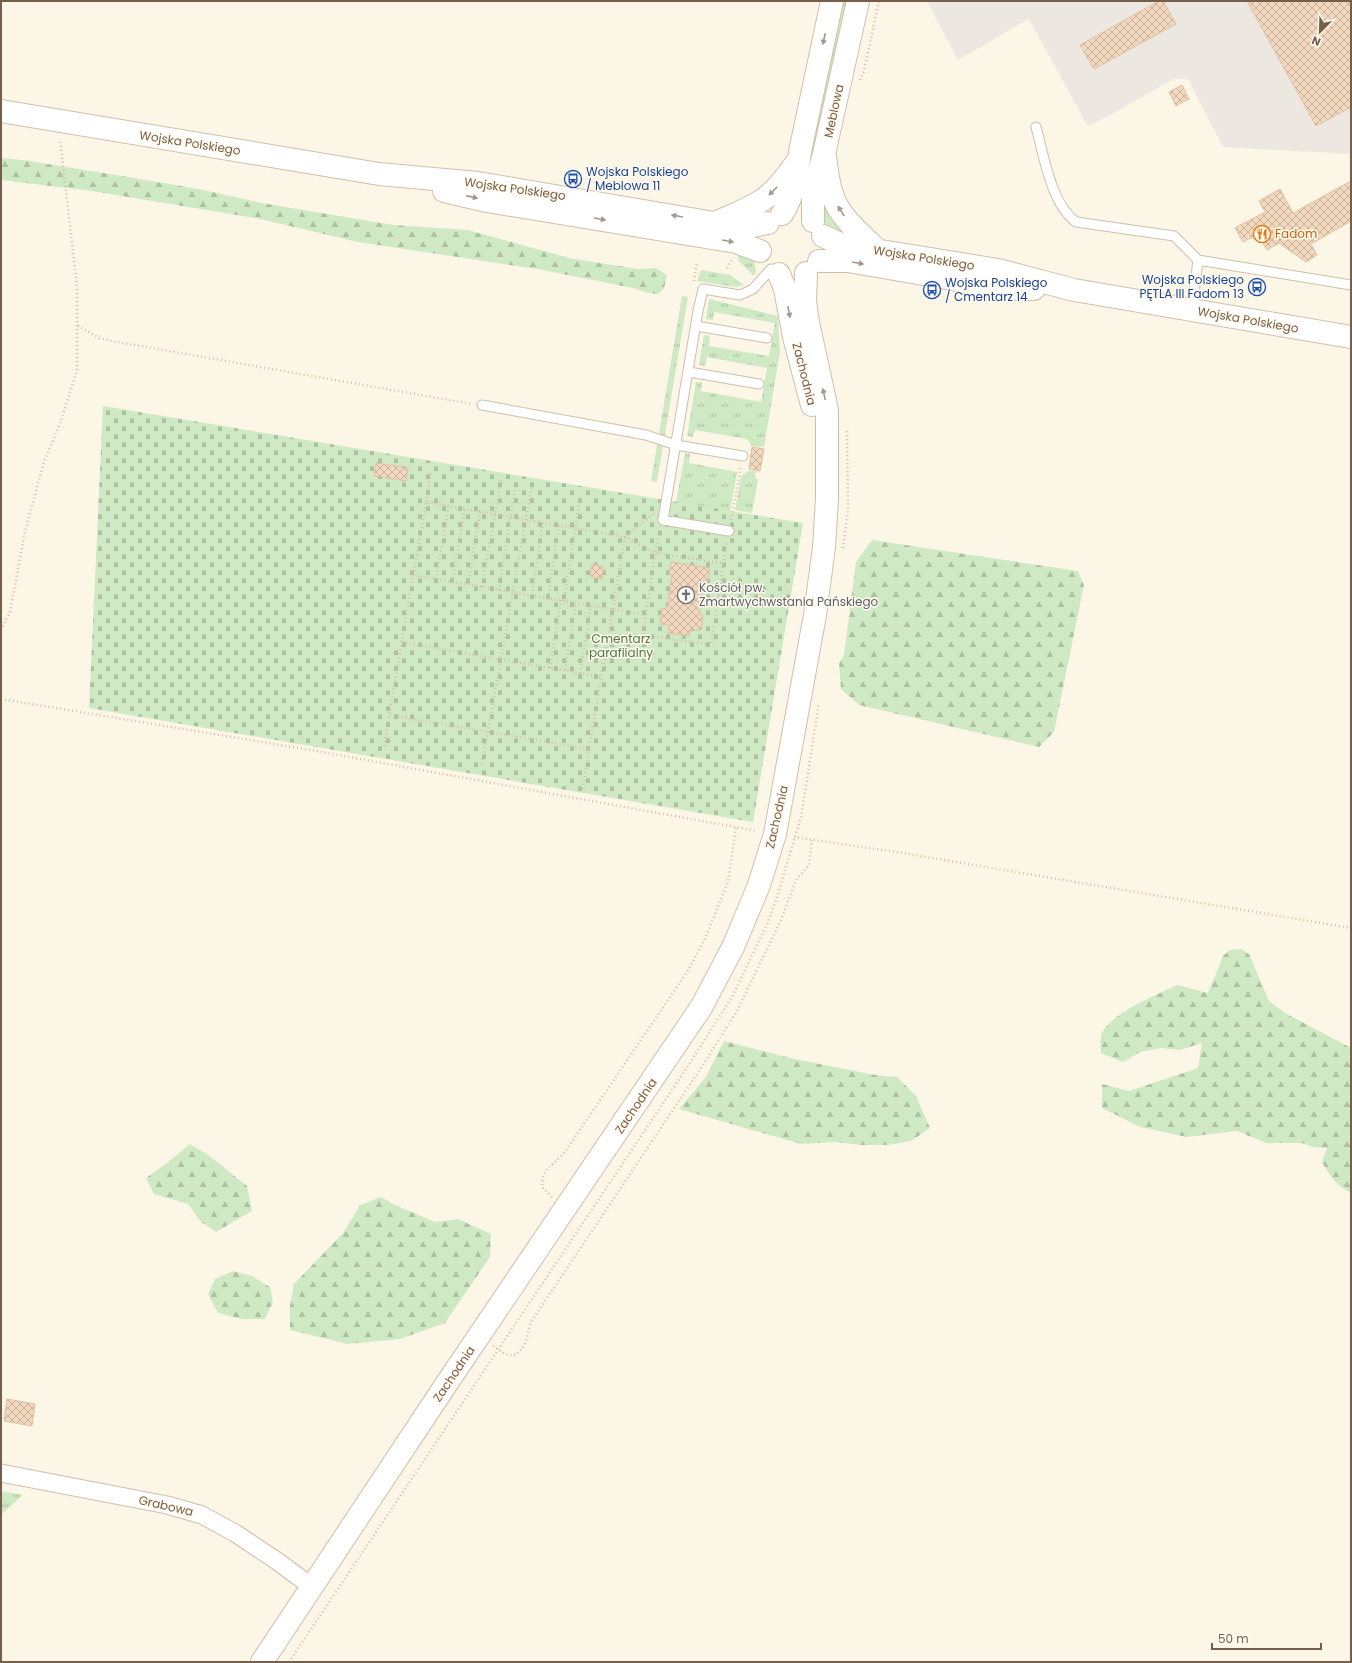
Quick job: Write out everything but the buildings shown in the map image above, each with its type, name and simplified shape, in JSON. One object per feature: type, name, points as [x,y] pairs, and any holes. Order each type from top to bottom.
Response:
[{"type":"main road","name":"Meblowa","points":[[775,218],[790,201],[794,189],[798,161],[832,1]]},
{"type":"main road","name":"Meblowa","points":[[818,228],[812,194],[824,154],[858,1]]},
{"type":"main road","name":"Wojska Polskiego","points":[[1,111],[379,174],[478,183],[570,197],[715,223],[747,227],[775,218]]},
{"type":"main road","points":[[824,154],[831,194],[837,206],[845,219],[877,250]]},
{"type":"main road","points":[[715,223],[762,200],[788,174],[798,161]]},
{"type":"main road","name":"Wojska Polskiego","points":[[379,174],[487,200],[736,242],[760,251]]},
{"type":"main road","points":[[795,213],[808,217],[818,228],[823,252],[813,267],[796,277],[775,272],[764,261],[760,251],[761,236],[775,218],[795,213]]},
{"type":"main road","name":"Wojska Polskiego","points":[[818,228],[844,244],[998,270],[1074,290],[1351,337]]},
{"type":"main road","name":"Wojska Polskiego","points":[[813,267],[848,261],[1004,288],[1074,290]]},
{"type":"main road","name":"Zachodnia","points":[[262,1662],[702,1006],[734,945],[759,885],[785,836],[824,547],[827,475],[827,410],[808,322],[805,301],[813,267]]},
{"type":"main road","name":"Zachodnia","points":[[775,272],[785,289],[794,337],[827,475]]},
{"type":"street","name":"Grabowa","points":[[1,1473],[167,1505],[202,1515],[235,1533],[278,1561],[312,1587]]},
{"type":"lane","points":[[1036,127],[1053,188],[1069,217],[1076,222],[1174,236],[1198,260],[1351,285]]},
{"type":"lane","points":[[1192,310],[1198,260]]},
{"type":"lane","points":[[729,531],[663,520],[696,326],[703,290],[740,295],[753,289],[775,272]]},
{"type":"lane","points":[[696,326],[767,338]]},
{"type":"lane","points":[[689,372],[759,384]]},
{"type":"lane","points":[[482,405],[646,436],[676,445],[743,456]]},
{"type":"path","points":[[859,82],[864,71],[879,1]]},
{"type":"path","points":[[1,630],[10,612],[26,530],[44,462],[62,421],[77,370],[77,287],[57,121]]},
{"type":"path","points":[[78,326],[99,338],[112,341],[482,405]]},
{"type":"path","points":[[843,553],[848,511],[846,423]]},
{"type":"path","points":[[663,520],[655,554],[643,635],[711,645],[729,531],[743,456]]},
{"type":"path","points":[[384,746],[431,472]]},
{"type":"path","points":[[482,587],[501,480]]},
{"type":"path","points":[[499,590],[516,484]]},
{"type":"path","points":[[482,764],[532,486]]},
{"type":"path","points":[[550,668],[580,498]]},
{"type":"path","points":[[583,789],[625,537],[656,511],[667,499]]},
{"type":"path","points":[[426,502],[625,537],[655,554],[724,564]]},
{"type":"path","points":[[436,579],[449,506]]},
{"type":"path","points":[[452,582],[465,509]]},
{"type":"path","points":[[468,584],[480,512]]},
{"type":"path","points":[[532,596],[543,523]]},
{"type":"path","points":[[548,598],[559,525]]},
{"type":"path","points":[[413,575],[646,615]]},
{"type":"path","points":[[565,670],[576,603]]},
{"type":"path","points":[[580,673],[591,606]]},
{"type":"path","points":[[402,642],[601,677]]},
{"type":"path","points":[[1,699],[311,750],[785,836],[1351,928]]},
{"type":"path","points":[[289,1662],[497,1349],[686,1069],[732,997],[768,922],[778,896],[785,836],[801,817],[819,700]]},
{"type":"path","points":[[389,715],[589,749]]},
{"type":"path","points":[[566,1209],[542,1187],[543,1173],[561,1157],[569,1146],[687,972],[704,941],[728,882],[736,827]]},
{"type":"path","points":[[479,1337],[505,1354],[514,1356],[522,1350],[531,1322],[701,1068],[737,1011],[782,920],[796,880],[809,864],[812,840]]},
{"type":"shaded area","points":[[927,1],[1351,1],[1351,154],[1223,147],[1188,79],[1174,79],[1090,126],[1086,123],[1029,19],[958,60]]},
{"type":"green space","points":[[839,1],[849,1],[808,187],[799,184]]},
{"type":"green space","points":[[1,158],[23,160],[204,190],[262,203],[393,225],[468,230],[569,258],[638,269],[656,268],[667,275],[664,288],[658,294],[649,293],[633,288],[537,269],[358,242],[260,219],[92,191],[1,180]]},
{"type":"green space","points":[[818,200],[829,202],[848,229],[843,239],[824,223],[818,207]]},
{"type":"green space","points":[[739,255],[754,260],[756,271],[754,276],[738,260]]},
{"type":"green space","points":[[701,270],[730,275],[744,285],[736,287],[697,281]]},
{"type":"green space","points":[[682,296],[688,297],[657,482],[651,481]]},
{"type":"green space","points":[[709,299],[778,316],[780,352],[764,447],[752,446],[747,439],[695,430],[693,437],[687,436],[696,382],[702,382],[701,391],[761,402],[767,368],[707,357],[705,366],[699,365],[704,335],[710,336],[709,346],[769,356],[775,323],[714,312],[713,320],[706,319]]},
{"type":"green space","name":"Cmentarz parafiialny","points":[[103,406],[803,523],[753,822],[89,708]]},
{"type":"green space","points":[[685,453],[690,454],[689,463],[737,472],[729,518],[675,508]]},
{"type":"green space","points":[[749,471],[756,471],[755,478],[758,479],[752,513],[735,510],[741,476]]},
{"type":"green space","points":[[872,540],[1078,571],[1084,585],[1054,732],[1039,747],[859,705],[841,689],[839,663],[844,655],[856,562]]},
{"type":"green space","points":[[1241,949],[1249,954],[1269,1001],[1285,1013],[1351,1048],[1351,1192],[1342,1188],[1330,1176],[1322,1162],[1327,1148],[1312,1147],[1302,1143],[1266,1143],[1237,1131],[1187,1137],[1140,1127],[1102,1108],[1102,1084],[1129,1091],[1198,1068],[1202,1043],[1180,1050],[1161,1048],[1140,1052],[1123,1062],[1101,1053],[1101,1035],[1106,1027],[1124,1012],[1177,985],[1208,993],[1223,956],[1230,950]]},
{"type":"green space","points":[[724,1041],[795,1059],[875,1075],[897,1077],[916,1096],[930,1128],[911,1141],[888,1145],[860,1145],[835,1142],[801,1144],[679,1109],[706,1077]]},
{"type":"green space","points":[[190,1144],[207,1154],[247,1186],[252,1211],[216,1232],[200,1221],[188,1204],[154,1194],[146,1178]]},
{"type":"green space","points":[[381,1197],[395,1205],[435,1222],[458,1219],[491,1234],[490,1257],[445,1323],[400,1339],[347,1344],[290,1330],[290,1306],[294,1284],[344,1232],[360,1205]]},
{"type":"green space","points":[[233,1271],[252,1276],[270,1287],[273,1302],[265,1319],[242,1319],[218,1313],[208,1294],[215,1279]]},
{"type":"green space","points":[[1,1491],[23,1495],[1,1515]]},
{"type":"place","name":"Wojska Polskiego / Meblowa 11","points":[[573,179]]},
{"type":"place","name":"Fadom","points":[[1262,234]]},
{"type":"place","name":"Wojska Polskiego PĘTLA III Fadom 13","points":[[1257,287]]},
{"type":"place","name":"Wojska Polskiego / Cmentarz 14","points":[[932,290]]},
{"type":"place","name":"Kościół pw. Zmartwychwstania Pańskiego","points":[[686,595]]}]
